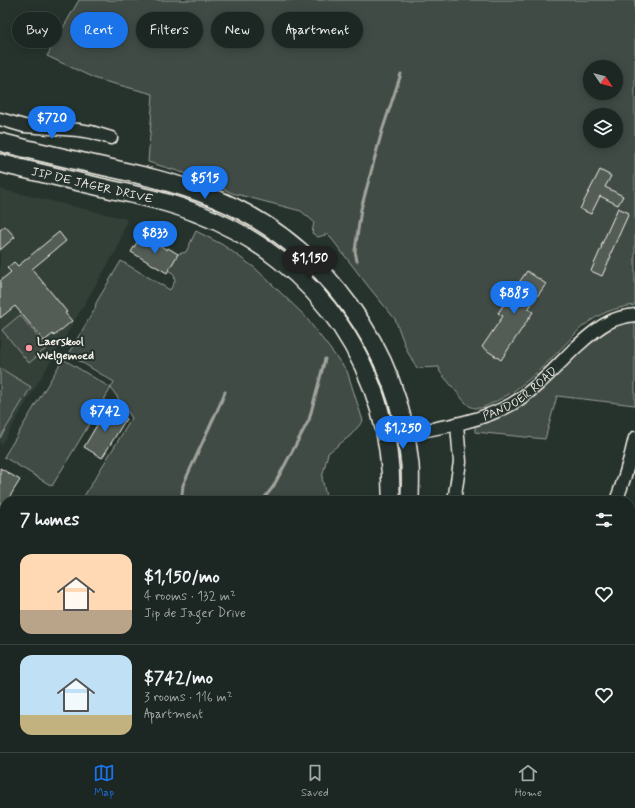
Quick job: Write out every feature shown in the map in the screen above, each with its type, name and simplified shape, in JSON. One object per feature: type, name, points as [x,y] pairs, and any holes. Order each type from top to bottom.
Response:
[{"type":"main road","name":"JIP DE JAGER DRIVE","points":[[0,142],[38,152]]},
{"type":"main road","points":[[38,152],[144,176],[186,188],[228,205],[257,220],[295,247],[339,292],[352,309],[381,357],[399,406],[405,433],[410,465],[410,496]]},
{"type":"main road","points":[[38,152],[69,166],[150,186],[155,192],[157,200]]},
{"type":"main road","name":"JIP DE JAGER DRIVE","points":[[0,163],[157,200],[200,214],[240,232],[277,257],[302,278],[333,314],[355,349],[370,380],[381,412],[386,437],[390,467],[391,496]]},
{"type":"street","points":[[0,119],[24,126],[78,130],[111,138]]},
{"type":"street","name":"PANDOER ROAD","points":[[386,437],[457,424],[489,414],[511,404],[531,391],[600,327],[618,318],[635,315]]},
{"type":"street","points":[[455,496],[460,462],[457,424]]},
{"type":"street","points":[[618,496],[626,474],[635,438]]},
{"type":"shaded area","points":[[79,0],[635,0],[635,305],[613,310],[595,318],[582,327],[550,360],[516,390],[483,407],[471,407],[440,372],[439,367],[417,368],[407,351],[395,319],[328,234],[318,237],[312,233],[314,222],[301,211],[232,193],[212,183],[148,162],[153,94],[96,79],[47,56],[52,48],[62,48],[62,30],[70,16],[70,48],[128,48],[128,12],[72,12]]},
{"type":"shaded area","name":"Laerskool Welgemoed","points":[[0,189],[127,219],[117,249],[0,447]]},
{"type":"shaded area","points":[[196,231],[223,245],[255,268],[304,315],[347,371],[363,421],[350,436],[328,453],[322,478],[326,496],[84,496],[132,418],[111,388],[114,382],[68,354],[121,261],[170,290],[175,281],[174,274],[168,270],[178,254],[186,252]]},
{"type":"shaded area","points":[[20,315],[47,348],[29,363],[2,330]]},
{"type":"shaded area","points":[[625,322],[635,322],[635,405],[557,396],[545,439],[475,432],[475,425],[548,384],[589,343],[604,331]]},
{"type":"shaded area","points":[[63,359],[111,388],[52,486],[4,457]]},
{"type":"shaded area","points":[[0,368],[31,387],[0,438]]},
{"type":"building","points":[[600,170],[611,176],[605,187],[623,196],[618,205],[600,196],[591,214],[580,209]]},
{"type":"building","points":[[618,208],[629,213],[602,276],[591,271]]},
{"type":"building","points":[[5,226],[15,237],[0,250],[0,230]]},
{"type":"building","points":[[59,232],[66,241],[32,269],[67,312],[65,313],[72,321],[54,336],[53,334],[44,341],[15,306],[0,318],[0,281],[11,272],[7,268],[14,262],[18,266]]},
{"type":"building","points":[[139,239],[144,242],[146,239],[160,247],[161,246],[167,250],[168,248],[178,254],[167,273],[131,252]]},
{"type":"building","points":[[527,271],[546,284],[528,309],[533,312],[501,360],[482,347],[503,316],[498,313]]},
{"type":"building","points":[[107,408],[126,419],[102,458],[84,447]]},
{"type":"building","points":[[0,468],[20,480],[10,496],[0,496]]},
{"type":"waterway","points":[[357,261],[355,251],[361,209],[382,131],[401,74]]},
{"type":"waterway","points":[[266,496],[273,487],[309,420],[325,359]]},
{"type":"waterway","points":[[182,496],[183,485],[225,392]]},
{"type":"place","name":"Laerskool Welgemoed","points":[[29,348]]}]
